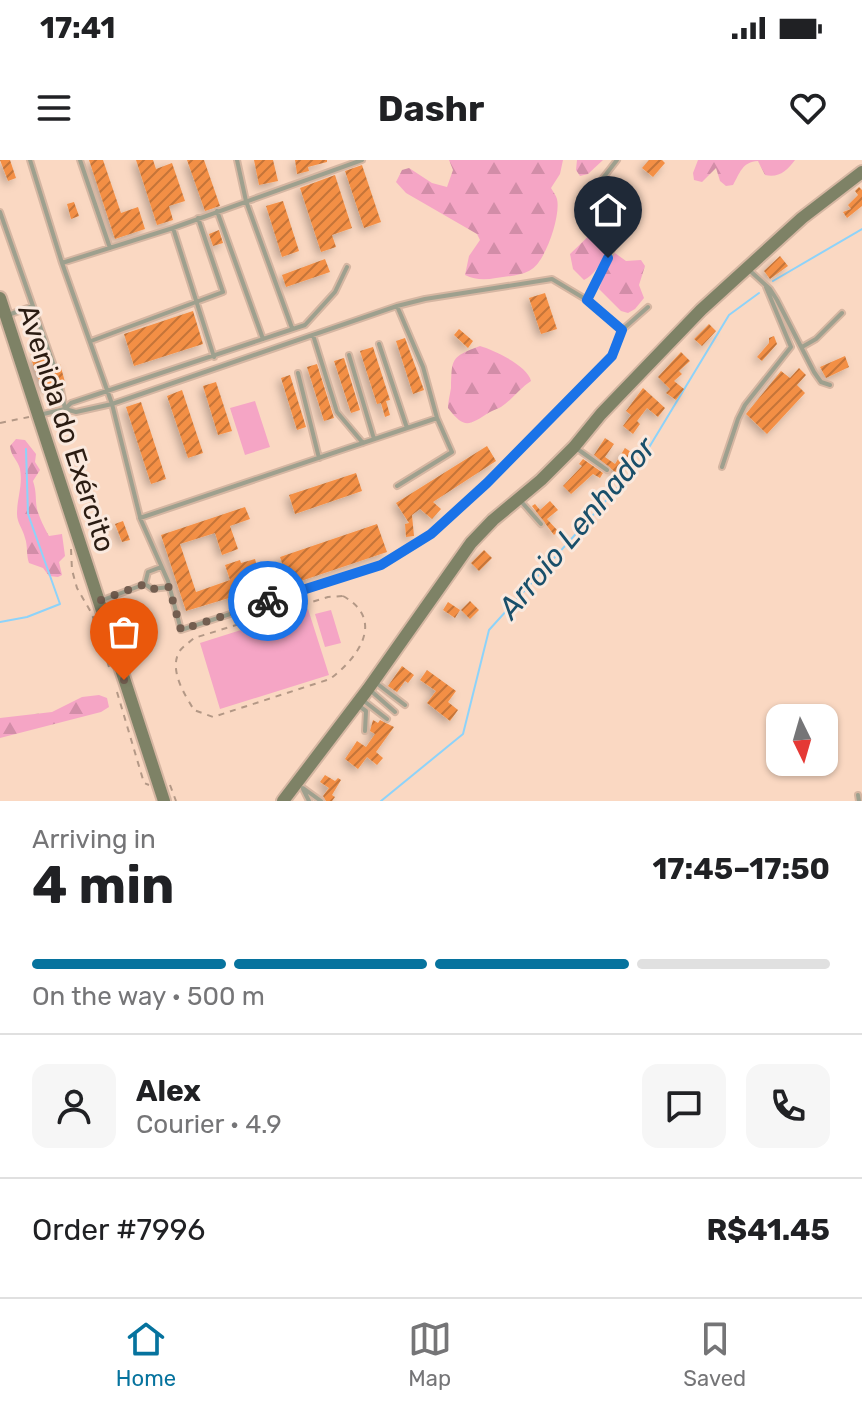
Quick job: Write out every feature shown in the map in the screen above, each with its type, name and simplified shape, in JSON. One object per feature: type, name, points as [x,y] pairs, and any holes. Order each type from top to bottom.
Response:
[{"type":"street","points":[[283,801],[300,786],[471,543],[574,447],[671,341],[747,268],[802,218],[862,172]]},
{"type":"street","name":"Avenida do Exército","points":[[0,298],[164,801]]},
{"type":"lane","points":[[30,160],[62,263],[112,404],[140,518],[162,567],[181,630],[381,565],[431,534],[487,483],[612,356],[622,330],[648,307]]},
{"type":"lane","points":[[80,160],[110,248]]},
{"type":"lane","points":[[237,160],[246,201],[292,328]]},
{"type":"lane","points":[[62,263],[173,228],[362,160]]},
{"type":"lane","points":[[587,300],[618,237],[596,187],[617,160]]},
{"type":"lane","points":[[217,211],[263,339]]},
{"type":"lane","points":[[0,212],[54,366]]},
{"type":"lane","points":[[91,341],[223,292],[198,218]]},
{"type":"lane","points":[[173,228],[214,357]]},
{"type":"lane","points":[[65,409],[71,403],[305,325],[335,292],[347,267]]},
{"type":"lane","points":[[747,268],[770,289],[817,378],[830,385]]},
{"type":"lane","points":[[38,415],[65,409],[76,412],[112,404],[397,306],[552,279],[587,300],[622,330]]},
{"type":"lane","points":[[722,467],[745,405],[791,347],[766,287]]},
{"type":"lane","points":[[6,316],[33,306]]},
{"type":"lane","points":[[397,306],[423,367],[437,418],[452,452],[397,486]]},
{"type":"lane","points":[[801,348],[816,339],[842,313]]},
{"type":"lane","points":[[313,335],[337,412],[363,443]]},
{"type":"lane","points":[[379,344],[407,428]]},
{"type":"lane","points":[[349,355],[374,439]]},
{"type":"lane","points":[[298,373],[319,458]]},
{"type":"lane","points":[[60,385],[65,409]]},
{"type":"lane","points":[[140,518],[437,418]]},
{"type":"lane","points":[[574,447],[607,470]]},
{"type":"lane","points":[[518,499],[541,524]]},
{"type":"lane","points":[[145,584],[148,572],[162,567]]},
{"type":"lane","points":[[145,584],[152,589],[169,587]]},
{"type":"lane","points":[[98,601],[145,584]]},
{"type":"lane","points":[[364,693],[405,705]]},
{"type":"lane","points":[[364,693],[395,712]]},
{"type":"lane","points":[[364,693],[387,719]]},
{"type":"lane","points":[[364,693],[365,731]]},
{"type":"lane","points":[[300,786],[309,801]]},
{"type":"lane","points":[[300,786],[321,801]]},
{"type":"path","points":[[0,423],[38,415]]},
{"type":"path","points":[[343,596],[361,611],[365,637],[346,668],[330,679],[213,717],[194,710],[184,695],[176,670],[179,653],[194,638],[328,597],[343,596]]},
{"type":"green space","points":[[449,160],[563,160],[560,174],[551,188],[558,206],[555,226],[542,257],[532,269],[488,279],[465,275],[469,256],[480,240],[477,234],[406,193],[396,182],[402,170],[409,168],[432,183],[447,187],[453,170]]},
{"type":"green space","points":[[577,160],[603,160],[588,174],[580,176],[576,170]]},
{"type":"green space","points":[[698,160],[795,160],[782,173],[770,176],[765,175],[758,161],[748,163],[733,185],[726,186],[720,181],[716,168],[702,182],[694,180]]},
{"type":"green space","points":[[598,227],[608,238],[606,250],[597,268],[584,280],[573,269],[570,254]]},
{"type":"green space","points":[[615,253],[626,261],[641,260],[645,266],[639,285],[644,298],[628,313],[621,311],[599,289],[610,258]]},
{"type":"green space","points":[[480,346],[517,364],[531,381],[501,407],[468,423],[459,420],[448,408],[453,365],[458,356]]},
{"type":"green space","points":[[255,401],[270,447],[245,455],[230,408]]},
{"type":"green space","points":[[16,439],[25,440],[36,454],[35,462],[40,470],[33,481],[37,509],[44,526],[49,536],[62,534],[65,556],[59,562],[62,575],[58,577],[49,576],[43,568],[29,563],[26,541],[17,517],[21,475],[10,446]]},
{"type":"green space","points":[[308,609],[329,675],[220,709],[200,643]]},
{"type":"green space","points":[[331,610],[341,643],[325,647],[315,614]]},
{"type":"green space","points":[[99,695],[107,698],[109,707],[101,712],[0,738],[0,718],[52,712],[82,697]]},
{"type":"building","points":[[0,160],[10,160],[16,178],[8,181]]},
{"type":"building","points":[[89,160],[103,160],[121,213],[138,207],[145,229],[115,239]]},
{"type":"building","points":[[136,160],[153,160],[156,169],[172,163],[185,201],[169,206],[173,220],[157,225]]},
{"type":"building","points":[[187,160],[204,160],[220,206],[205,211]]},
{"type":"building","points":[[254,160],[273,160],[278,181],[259,185]]},
{"type":"building","points":[[295,160],[327,162],[308,167],[309,171],[297,174]]},
{"type":"building","points":[[649,160],[665,163],[653,177],[642,168]]},
{"type":"building","points":[[362,165],[381,222],[364,228],[345,171]]},
{"type":"building","points":[[335,175],[352,228],[332,235],[336,247],[321,252],[300,188]]},
{"type":"building","points":[[859,187],[862,190],[862,206],[847,218],[843,212],[851,209],[848,205],[858,195],[855,191]]},
{"type":"building","points":[[283,201],[299,251],[282,257],[266,206]]},
{"type":"building","points":[[74,202],[79,216],[71,219],[67,204]]},
{"type":"building","points":[[219,230],[223,243],[213,246],[209,234]]},
{"type":"building","points":[[780,256],[788,266],[770,279],[764,271]]},
{"type":"building","points":[[325,259],[330,272],[286,287],[282,275]]},
{"type":"building","points":[[545,293],[557,329],[541,334],[529,298]]},
{"type":"building","points":[[193,311],[203,344],[134,366],[124,334]]},
{"type":"building","points":[[709,324],[716,331],[702,346],[694,339]]},
{"type":"building","points":[[459,329],[473,341],[468,348],[454,335]]},
{"type":"building","points":[[774,336],[777,344],[762,361],[757,357],[769,343],[769,338]]},
{"type":"building","points":[[405,338],[424,390],[413,394],[396,341]]},
{"type":"building","points":[[373,347],[390,400],[386,401],[390,415],[385,417],[381,403],[377,404],[360,351]]},
{"type":"building","points":[[681,352],[690,361],[674,381],[684,389],[676,400],[666,393],[670,389],[658,377]]},
{"type":"building","points":[[43,354],[48,368],[56,370],[60,364],[65,382],[58,380],[55,385],[43,390],[31,359]]},
{"type":"building","points":[[845,356],[849,367],[826,378],[820,367]]},
{"type":"building","points":[[344,358],[360,410],[351,413],[334,361]]},
{"type":"building","points":[[317,364],[334,418],[324,421],[307,367]]},
{"type":"building","points":[[799,368],[806,375],[797,385],[805,393],[767,434],[746,414],[781,371],[790,378]]},
{"type":"building","points":[[290,375],[306,427],[297,430],[281,378]]},
{"type":"building","points":[[216,382],[232,431],[218,435],[203,386]]},
{"type":"building","points":[[643,388],[665,408],[658,417],[647,408],[637,421],[640,424],[633,434],[623,426],[631,415],[626,411]]},
{"type":"building","points":[[182,390],[203,453],[188,458],[167,396]]},
{"type":"building","points":[[141,402],[166,479],[151,484],[126,407]]},
{"type":"building","points":[[605,438],[614,444],[605,457],[615,464],[625,448],[631,452],[621,467],[625,470],[620,476],[594,455]]},
{"type":"building","points":[[487,446],[496,461],[433,502],[441,509],[432,519],[420,509],[412,515],[414,536],[406,537],[405,524],[409,523],[396,503]]},
{"type":"building","points":[[583,459],[603,473],[600,478],[593,474],[571,494],[563,486],[582,466],[579,464]]},
{"type":"building","points":[[356,473],[362,491],[295,514],[289,495]]},
{"type":"building","points":[[550,501],[558,510],[547,519],[558,531],[554,535],[532,506],[535,504],[540,510]]},
{"type":"building","points":[[245,507],[250,519],[230,526],[238,549],[222,555],[215,533],[180,544],[196,592],[230,580],[225,565],[240,560],[241,563],[255,559],[259,574],[269,572],[272,585],[186,611],[161,535]]},
{"type":"building","points":[[123,521],[130,540],[122,542],[115,524]]},
{"type":"building","points":[[377,524],[387,552],[289,585],[280,557]]},
{"type":"building","points":[[484,550],[492,558],[479,571],[471,563]]},
{"type":"building","points":[[470,601],[479,610],[470,619],[461,610]]},
{"type":"building","points":[[448,602],[460,610],[455,618],[443,610]]},
{"type":"building","points":[[402,666],[414,675],[397,692],[388,686]]},
{"type":"building","points":[[427,670],[456,691],[448,702],[458,710],[450,721],[427,703],[436,691],[420,680]]},
{"type":"building","points":[[373,720],[394,727],[376,752],[383,758],[377,765],[367,757],[358,769],[345,759],[357,741],[366,747],[375,734],[370,731]]},
{"type":"building","points":[[325,775],[335,781],[338,778],[341,780],[332,801],[326,801],[323,796],[329,788],[320,782]]},
{"type":"waterway","name":"Arroio Lenhador","points":[[773,281],[862,229]]},
{"type":"waterway","name":"Arroio Lenhador","points":[[381,801],[463,734],[489,630],[639,464],[729,315],[759,293]]},
{"type":"waterway","points":[[0,622],[27,617],[60,604],[28,514],[26,449]]},
{"type":"way so far","points":[[124,680],[98,601],[145,584],[152,589],[169,587],[181,630],[268,601]]},
{"type":"route","points":[[268,601],[381,565],[431,534],[487,483],[612,356],[622,330],[587,300],[608,258]]}]
